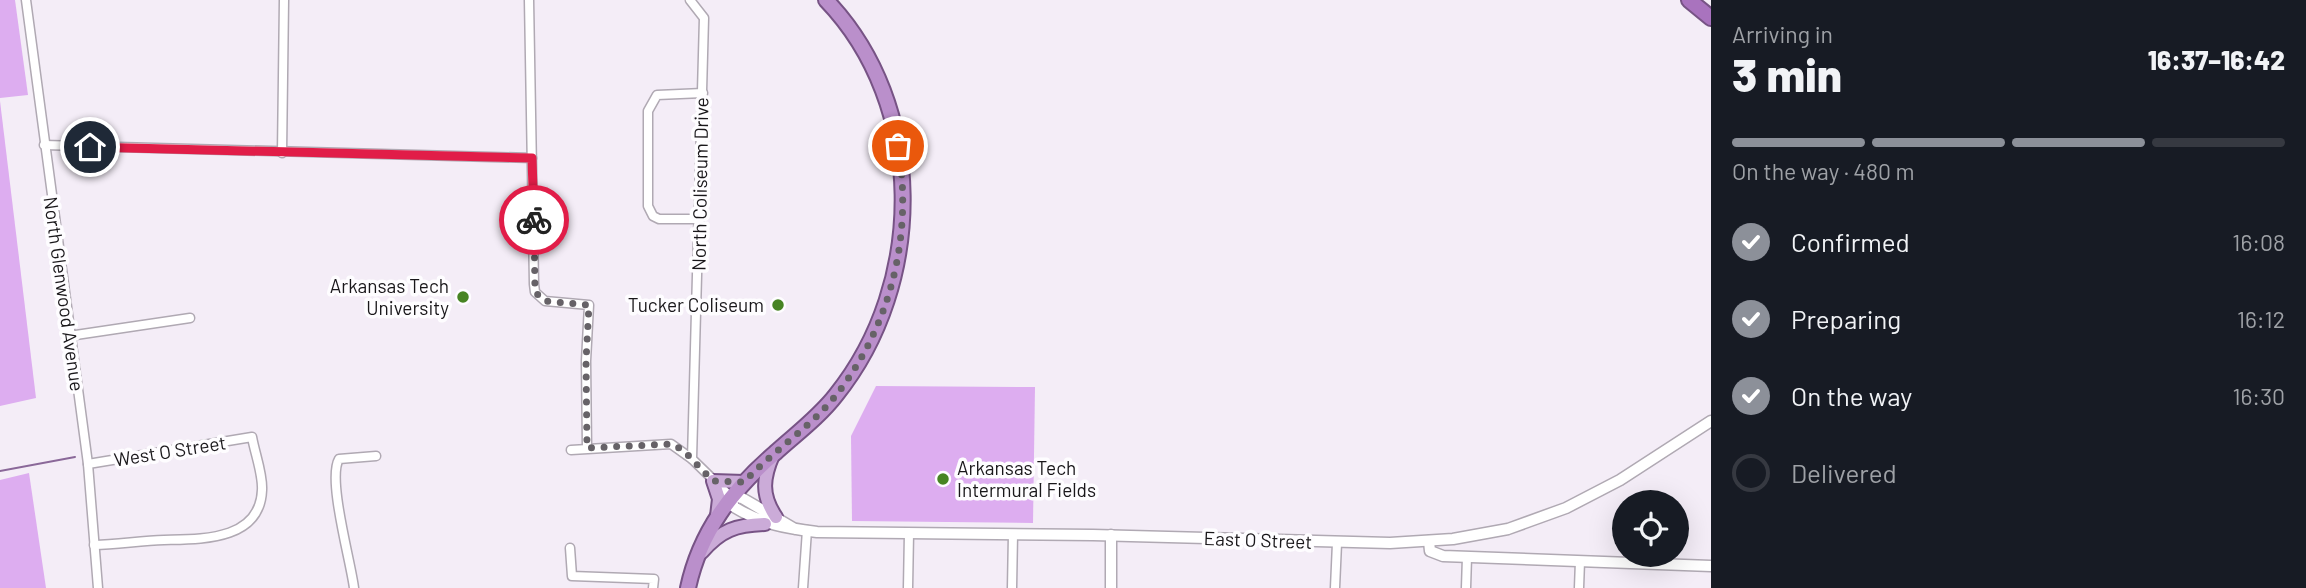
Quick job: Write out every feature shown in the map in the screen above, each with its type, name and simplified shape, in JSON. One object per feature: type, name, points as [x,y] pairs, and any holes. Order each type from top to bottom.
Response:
[{"type":"highway","points":[[688,588],[695,561],[730,496],[817,416],[837,394],[860,361],[892,286],[901,247],[904,204],[901,161],[893,118],[857,38],[826,0]]},
{"type":"highway","points":[[1689,0],[1711,18]]},
{"type":"main road","points":[[695,561],[712,540],[726,530],[742,524],[771,520],[764,486],[774,453]]},
{"type":"main road","points":[[717,516],[719,499],[713,481],[744,482]]},
{"type":"street","name":"North Glenwood Avenue","points":[[26,0],[88,464],[99,588]]},
{"type":"street","points":[[282,153],[284,0]]},
{"type":"street","points":[[529,0],[535,292],[545,301],[589,305],[586,361],[587,448]]},
{"type":"street","name":"North Coliseum Drive","points":[[692,1],[704,18],[692,459]]},
{"type":"street","points":[[700,219],[659,219],[653,216],[648,206],[648,111],[657,95],[703,93]]},
{"type":"street","points":[[44,145],[532,158]]},
{"type":"street","points":[[69,336],[190,318]]},
{"type":"street","name":"East O Street","points":[[730,496],[734,508],[795,529],[807,530],[1337,542],[1429,541],[1494,532],[1566,509],[1620,480],[1711,421]]},
{"type":"street","name":"West O Street","points":[[88,464],[252,437],[262,490],[257,510],[246,525],[207,540],[94,545]]},
{"type":"street","points":[[571,450],[671,444],[692,459],[730,496]]},
{"type":"street","points":[[354,588],[335,465],[339,459],[376,456]]},
{"type":"street","points":[[803,588],[807,530]]},
{"type":"street","points":[[908,588],[909,533]]},
{"type":"street","points":[[1012,588],[1013,534]]},
{"type":"street","points":[[1111,535],[1111,588]]},
{"type":"street","points":[[1429,541],[1430,551],[1437,555],[1711,566]]},
{"type":"street","points":[[1335,588],[1337,542]]},
{"type":"street","points":[[570,548],[572,576],[654,579],[653,588]]},
{"type":"street","points":[[1466,588],[1467,557]]},
{"type":"street","points":[[1579,588],[1580,561]]},
{"type":"shaded area","points":[[0,0],[15,0],[28,95],[0,98]]},
{"type":"shaded area","points":[[0,101],[36,398],[0,406]]},
{"type":"shaded area","name":"Arkansas Tech Intermural Fields","points":[[876,386],[1035,387],[1033,523],[852,521],[851,436]]},
{"type":"shaded area","points":[[29,473],[46,588],[0,588],[0,480]]},
{"type":"waterway","points":[[0,471],[75,457]]},
{"type":"way so far","points":[[534,220],[535,292],[545,301],[589,305],[586,361],[587,448],[671,444],[683,450],[713,481],[744,482],[817,416],[837,394],[860,361],[878,324],[892,286],[901,247],[904,204],[898,146]]},
{"type":"place","name":"Arkansas Tech University","points":[[463,297]]},
{"type":"place","name":"Tucker Coliseum","points":[[778,305]]},
{"type":"place","name":"Arkansas Tech Intermural Fields","points":[[943,479]]},
{"type":"route","points":[[90,147],[532,158],[534,220]]}]
